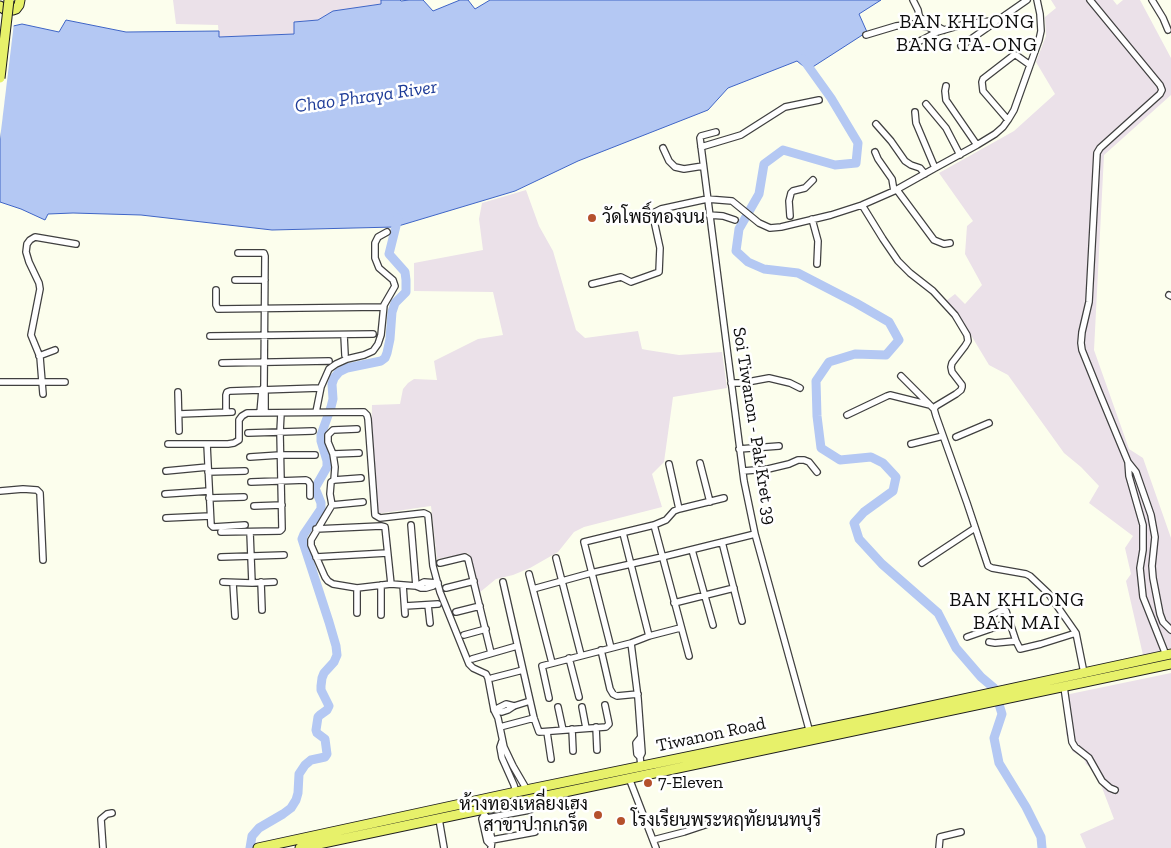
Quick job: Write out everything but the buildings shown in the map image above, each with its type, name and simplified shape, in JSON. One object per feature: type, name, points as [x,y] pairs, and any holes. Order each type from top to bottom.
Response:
[{"type":"main road","points":[[0,78],[9,0]]},
{"type":"main road","points":[[0,6],[4,9],[16,9],[20,0]]},
{"type":"main road","name":"Tiwanon Road","points":[[258,848],[412,820],[484,815],[629,778],[811,736],[876,718],[1009,694],[1084,673],[1168,655]]},
{"type":"main road","name":"Tiwanon Road","points":[[1009,694],[1064,687],[1171,664]]},
{"type":"main road","name":"Tiwanon Road","points":[[300,848],[640,762],[811,736]]},
{"type":"street","points":[[913,0],[918,10],[921,25]]},
{"type":"street","points":[[961,46],[1027,0]]},
{"type":"street","points":[[592,284],[621,277],[631,282],[658,273],[660,248],[653,216],[655,212],[661,209],[707,199],[732,200],[759,223],[770,228],[791,220],[812,219],[831,215],[896,191],[995,134],[1008,120],[1014,110],[1041,31],[1037,0]]},
{"type":"street","points":[[1090,0],[1160,85],[1162,90],[1135,118],[1100,148],[1097,154],[1089,302],[1081,343],[1098,392],[1128,462],[1136,472],[1153,524],[1155,537],[1152,566],[1153,578],[1160,614],[1163,622],[1171,630]]},
{"type":"street","points":[[1152,0],[1168,30]]},
{"type":"street","points":[[919,17],[940,31]]},
{"type":"street","points":[[909,46],[940,31],[965,24],[999,20]]},
{"type":"street","points":[[866,35],[896,26],[912,24],[940,31]]},
{"type":"street","points":[[1008,120],[983,90],[983,79],[1014,55],[1030,65]]},
{"type":"street","points":[[946,86],[946,100],[977,145]]},
{"type":"street","points":[[716,132],[700,136],[701,147],[741,135],[785,107],[819,100]]},
{"type":"street","points":[[926,104],[946,128],[960,155]]},
{"type":"street","points":[[915,112],[916,123],[935,168]]},
{"type":"street","points":[[876,124],[892,141],[905,161],[920,168],[925,174]]},
{"type":"street","name":"Soi Tiwanon - Pak Kret 39","points":[[701,147],[739,450],[749,512],[811,736]]},
{"type":"street","points":[[663,148],[669,161],[675,166],[684,169],[704,166]]},
{"type":"street","points":[[876,152],[878,159],[892,179],[896,191],[934,240],[944,244],[950,243]]},
{"type":"street","points":[[791,220],[789,201],[791,193],[805,188],[813,180]]},
{"type":"street","points":[[847,415],[890,395],[932,407],[936,406],[961,390],[962,385],[952,372],[951,367],[968,341],[967,335],[954,315],[934,291],[898,262],[862,205]]},
{"type":"street","points":[[709,215],[735,220]]},
{"type":"street","points":[[812,219],[818,241],[818,261]]},
{"type":"street","points":[[317,412],[320,388],[329,369],[347,359],[364,355],[376,348],[381,335],[383,307],[395,286],[393,280],[379,268],[375,258],[375,244],[378,237],[387,232]]},
{"type":"street","points":[[44,394],[40,356],[30,335],[40,289],[26,252],[27,244],[34,237],[76,244]]},
{"type":"street","points":[[238,253],[264,254],[265,256],[263,413]]},
{"type":"street","points":[[235,280],[265,280]]},
{"type":"street","points":[[216,290],[216,305],[218,309],[383,307]]},
{"type":"street","points":[[344,334],[345,355]]},
{"type":"street","points":[[210,336],[373,334]]},
{"type":"street","points":[[40,356],[55,350]]},
{"type":"street","points":[[222,363],[329,362]]},
{"type":"street","points":[[901,376],[932,407],[945,439],[988,566],[1030,576],[1048,593],[1076,632],[1084,673]]},
{"type":"street","points":[[731,383],[769,378],[790,383],[800,388]]},
{"type":"street","points":[[0,382],[65,382]]},
{"type":"street","points":[[179,414],[229,412],[226,395],[230,391],[320,388]]},
{"type":"street","points":[[178,392],[179,431]]},
{"type":"street","points":[[168,444],[228,444],[238,442],[240,436],[239,420],[247,414],[364,412],[367,415],[375,515],[380,518],[424,513],[428,515],[433,566],[443,601],[469,664],[486,674],[488,678],[504,747],[527,790]]},
{"type":"street","points":[[221,532],[280,531],[282,529],[281,413]]},
{"type":"street","points":[[956,437],[989,423]]},
{"type":"street","points":[[357,429],[333,430],[328,435],[335,467],[330,494],[332,505],[310,540],[325,577],[333,584],[357,588],[391,584],[416,586],[424,582],[438,583]]},
{"type":"street","points":[[248,433],[313,431]]},
{"type":"street","points":[[911,444],[945,439]]},
{"type":"street","points":[[207,444],[211,525],[213,527],[245,525]]},
{"type":"street","points":[[739,450],[779,446]]},
{"type":"street","points":[[333,454],[359,453]]},
{"type":"street","points":[[250,457],[315,455]]},
{"type":"street","points":[[743,471],[768,469],[804,460],[809,462],[817,472]]},
{"type":"street","points":[[1128,462],[1129,476],[1143,525],[1143,550],[1140,568],[1143,597],[1168,655]]},
{"type":"street","points":[[700,463],[710,502]]},
{"type":"street","points":[[669,464],[679,509]]},
{"type":"street","points":[[166,470],[245,471]]},
{"type":"street","points":[[334,480],[361,478]]},
{"type":"street","points":[[251,482],[308,481],[310,484],[310,496]]},
{"type":"street","points":[[0,491],[36,490],[40,494],[43,560]]},
{"type":"street","points":[[165,494],[244,497]]},
{"type":"street","points":[[611,648],[584,542],[654,525],[666,520],[674,511],[679,509],[724,498]]},
{"type":"street","points":[[332,505],[364,502]]},
{"type":"street","points":[[254,506],[282,505]]},
{"type":"street","points":[[166,518],[210,516]]},
{"type":"street","points":[[411,524],[416,586]]},
{"type":"street","points":[[654,525],[688,656]]},
{"type":"street","points":[[316,529],[384,527],[386,530],[391,584]]},
{"type":"street","points":[[922,563],[975,528]]},
{"type":"street","points":[[250,532],[252,583]]},
{"type":"street","points":[[623,533],[649,636]]},
{"type":"street","points":[[533,589],[591,573],[662,558],[755,534]]},
{"type":"street","points":[[722,542],[742,621]]},
{"type":"street","points":[[692,550],[713,624]]},
{"type":"street","points":[[316,557],[387,553]]},
{"type":"street","points":[[221,557],[284,555]]},
{"type":"street","points":[[440,563],[465,557],[468,559],[492,653]]},
{"type":"street","points":[[556,558],[581,655]]},
{"type":"street","points":[[529,574],[552,663]]},
{"type":"street","points":[[446,588],[474,581]]},
{"type":"street","points":[[223,582],[274,582]]},
{"type":"street","points":[[261,582],[262,610]]},
{"type":"street","points":[[503,582],[534,718],[539,732],[606,727],[609,724],[605,705]]},
{"type":"street","points":[[234,583],[235,616]]},
{"type":"street","points":[[381,585],[381,615]]},
{"type":"street","points":[[403,585],[405,614]]},
{"type":"street","points":[[357,588],[357,613]]},
{"type":"street","points":[[674,603],[734,588]]},
{"type":"street","points":[[404,606],[438,604]]},
{"type":"street","points":[[428,605],[430,623]]},
{"type":"street","points":[[456,612],[480,606]]},
{"type":"street","points":[[992,615],[1005,610],[1008,613],[1020,649],[1076,632]]},
{"type":"street","points":[[1150,617],[1160,614]]},
{"type":"street","points":[[967,637],[1010,622]]},
{"type":"street","points":[[549,698],[541,667],[543,665],[680,628]]},
{"type":"street","points":[[464,635],[486,629]]},
{"type":"street","points":[[989,642],[1016,641]]},
{"type":"street","points":[[631,642],[638,694],[642,753],[640,762]]},
{"type":"street","points":[[472,658],[518,646]]},
{"type":"street","points":[[601,650],[610,689],[613,694],[617,696],[638,694]]},
{"type":"street","points":[[569,658],[579,696]]},
{"type":"street","points":[[492,678],[523,670]]},
{"type":"street","points":[[1064,687],[1072,742],[1075,747],[1089,758],[1102,781],[1115,790]]},
{"type":"street","points":[[494,710],[502,712],[530,700]]},
{"type":"street","points":[[558,707],[563,730]]},
{"type":"street","points":[[582,707],[586,728]]},
{"type":"street","points":[[500,726],[534,718]]},
{"type":"street","points":[[596,727],[597,750]]},
{"type":"street","points":[[572,729],[573,751]]},
{"type":"street","points":[[547,732],[551,759]]},
{"type":"street","points":[[502,739],[500,747],[502,758],[516,792]]},
{"type":"street","points":[[629,778],[656,848]]},
{"type":"street","points":[[530,810],[484,815],[491,844],[535,832]]},
{"type":"street","points":[[103,848],[101,820],[107,814],[112,813]]},
{"type":"street","points":[[439,819],[444,848]]},
{"type":"street","points":[[653,840],[714,822]]},
{"type":"street","points":[[940,848],[940,837],[961,832]]},
{"type":"shaded area","points":[[173,0],[381,0],[381,4],[333,11],[318,20],[294,22],[294,34],[219,37],[218,25],[176,24]]},
{"type":"shaded area","points":[[1051,0],[1113,0],[1117,5],[1123,0],[1140,0],[1171,58],[1171,95],[1104,155],[1094,350],[1129,449],[1143,458],[1171,538],[1171,650],[1143,655],[1126,581],[1131,574],[1125,548],[1133,536],[1089,503],[1099,486],[1064,453],[1008,375],[989,365],[957,312],[946,301],[955,294],[965,304],[982,285],[965,254],[967,226],[973,221],[939,173],[1014,131],[1055,94],[1036,62],[1046,36],[1045,17],[1056,8]]},
{"type":"shaded area","points":[[526,190],[539,226],[553,251],[576,330],[585,338],[638,331],[642,349],[679,355],[722,352],[727,388],[673,397],[664,462],[652,474],[662,507],[584,527],[574,532],[558,552],[530,568],[496,579],[479,593],[468,553],[437,559],[431,506],[376,514],[371,444],[372,405],[400,404],[403,389],[414,379],[437,380],[434,361],[478,339],[503,335],[493,292],[414,291],[414,263],[483,250],[479,219],[482,203]]},
{"type":"shaded area","points":[[1171,673],[1171,848],[1086,848],[1080,834],[1114,819],[1096,772],[1086,764],[1083,757],[1073,752],[1066,734],[1065,695]]},
{"type":"water","name":"Chao Phraya River","points":[[381,0],[423,0],[433,11],[460,0],[468,0],[475,9],[490,0],[881,0],[859,14],[867,32],[808,70],[797,61],[728,88],[708,110],[578,161],[515,191],[395,227],[272,230],[141,215],[73,213],[48,214],[45,220],[0,202],[0,29],[22,24],[59,32],[66,20],[126,32],[219,31],[219,37],[294,34],[294,22],[318,20],[333,11],[381,4]]},
{"type":"pier","points":[[14,23],[0,139],[0,26]]},
{"type":"waterway","points":[[803,59],[831,98],[858,143],[856,163],[835,165],[783,150],[764,164],[759,194],[739,229],[736,251],[748,262],[764,269],[798,273],[856,303],[889,322],[899,340],[886,355],[855,354],[829,362],[816,381],[817,416],[821,448],[840,460],[871,457],[883,463],[896,477],[893,491],[864,512],[854,523],[859,539],[882,564],[938,613],[956,648],[981,677],[994,688],[1002,714],[994,738],[999,763],[1026,807],[1041,837],[1042,848]]},
{"type":"waterway","points":[[250,848],[252,836],[259,828],[291,808],[298,793],[299,774],[305,765],[311,760],[325,757],[327,754],[325,739],[316,730],[318,717],[329,706],[321,686],[324,673],[334,662],[337,655],[336,646],[302,539],[321,509],[321,503],[315,488],[327,467],[321,435],[333,399],[332,384],[334,378],[339,372],[347,368],[381,361],[385,358],[390,339],[392,312],[395,303],[406,292],[405,272],[389,254],[398,218]]},
{"type":"place","name":"วัดโพธิ์ทองบน","points":[[592,218]]},
{"type":"place","name":"7-Eleven","points":[[648,783]]},
{"type":"place","name":"ห้างทองเหลี่ยงเฮง สาขาปากเกร็ด","points":[[598,815]]},
{"type":"place","name":"โรงเรียนพระหฤทัยนนทบุรี","points":[[621,821]]},
{"type":"district","name":"BAN KHLONG BANG TA-ONG","points":[[967,34]]},
{"type":"district","name":"BAN KHLONG BAN MAI","points":[[1017,612]]}]
